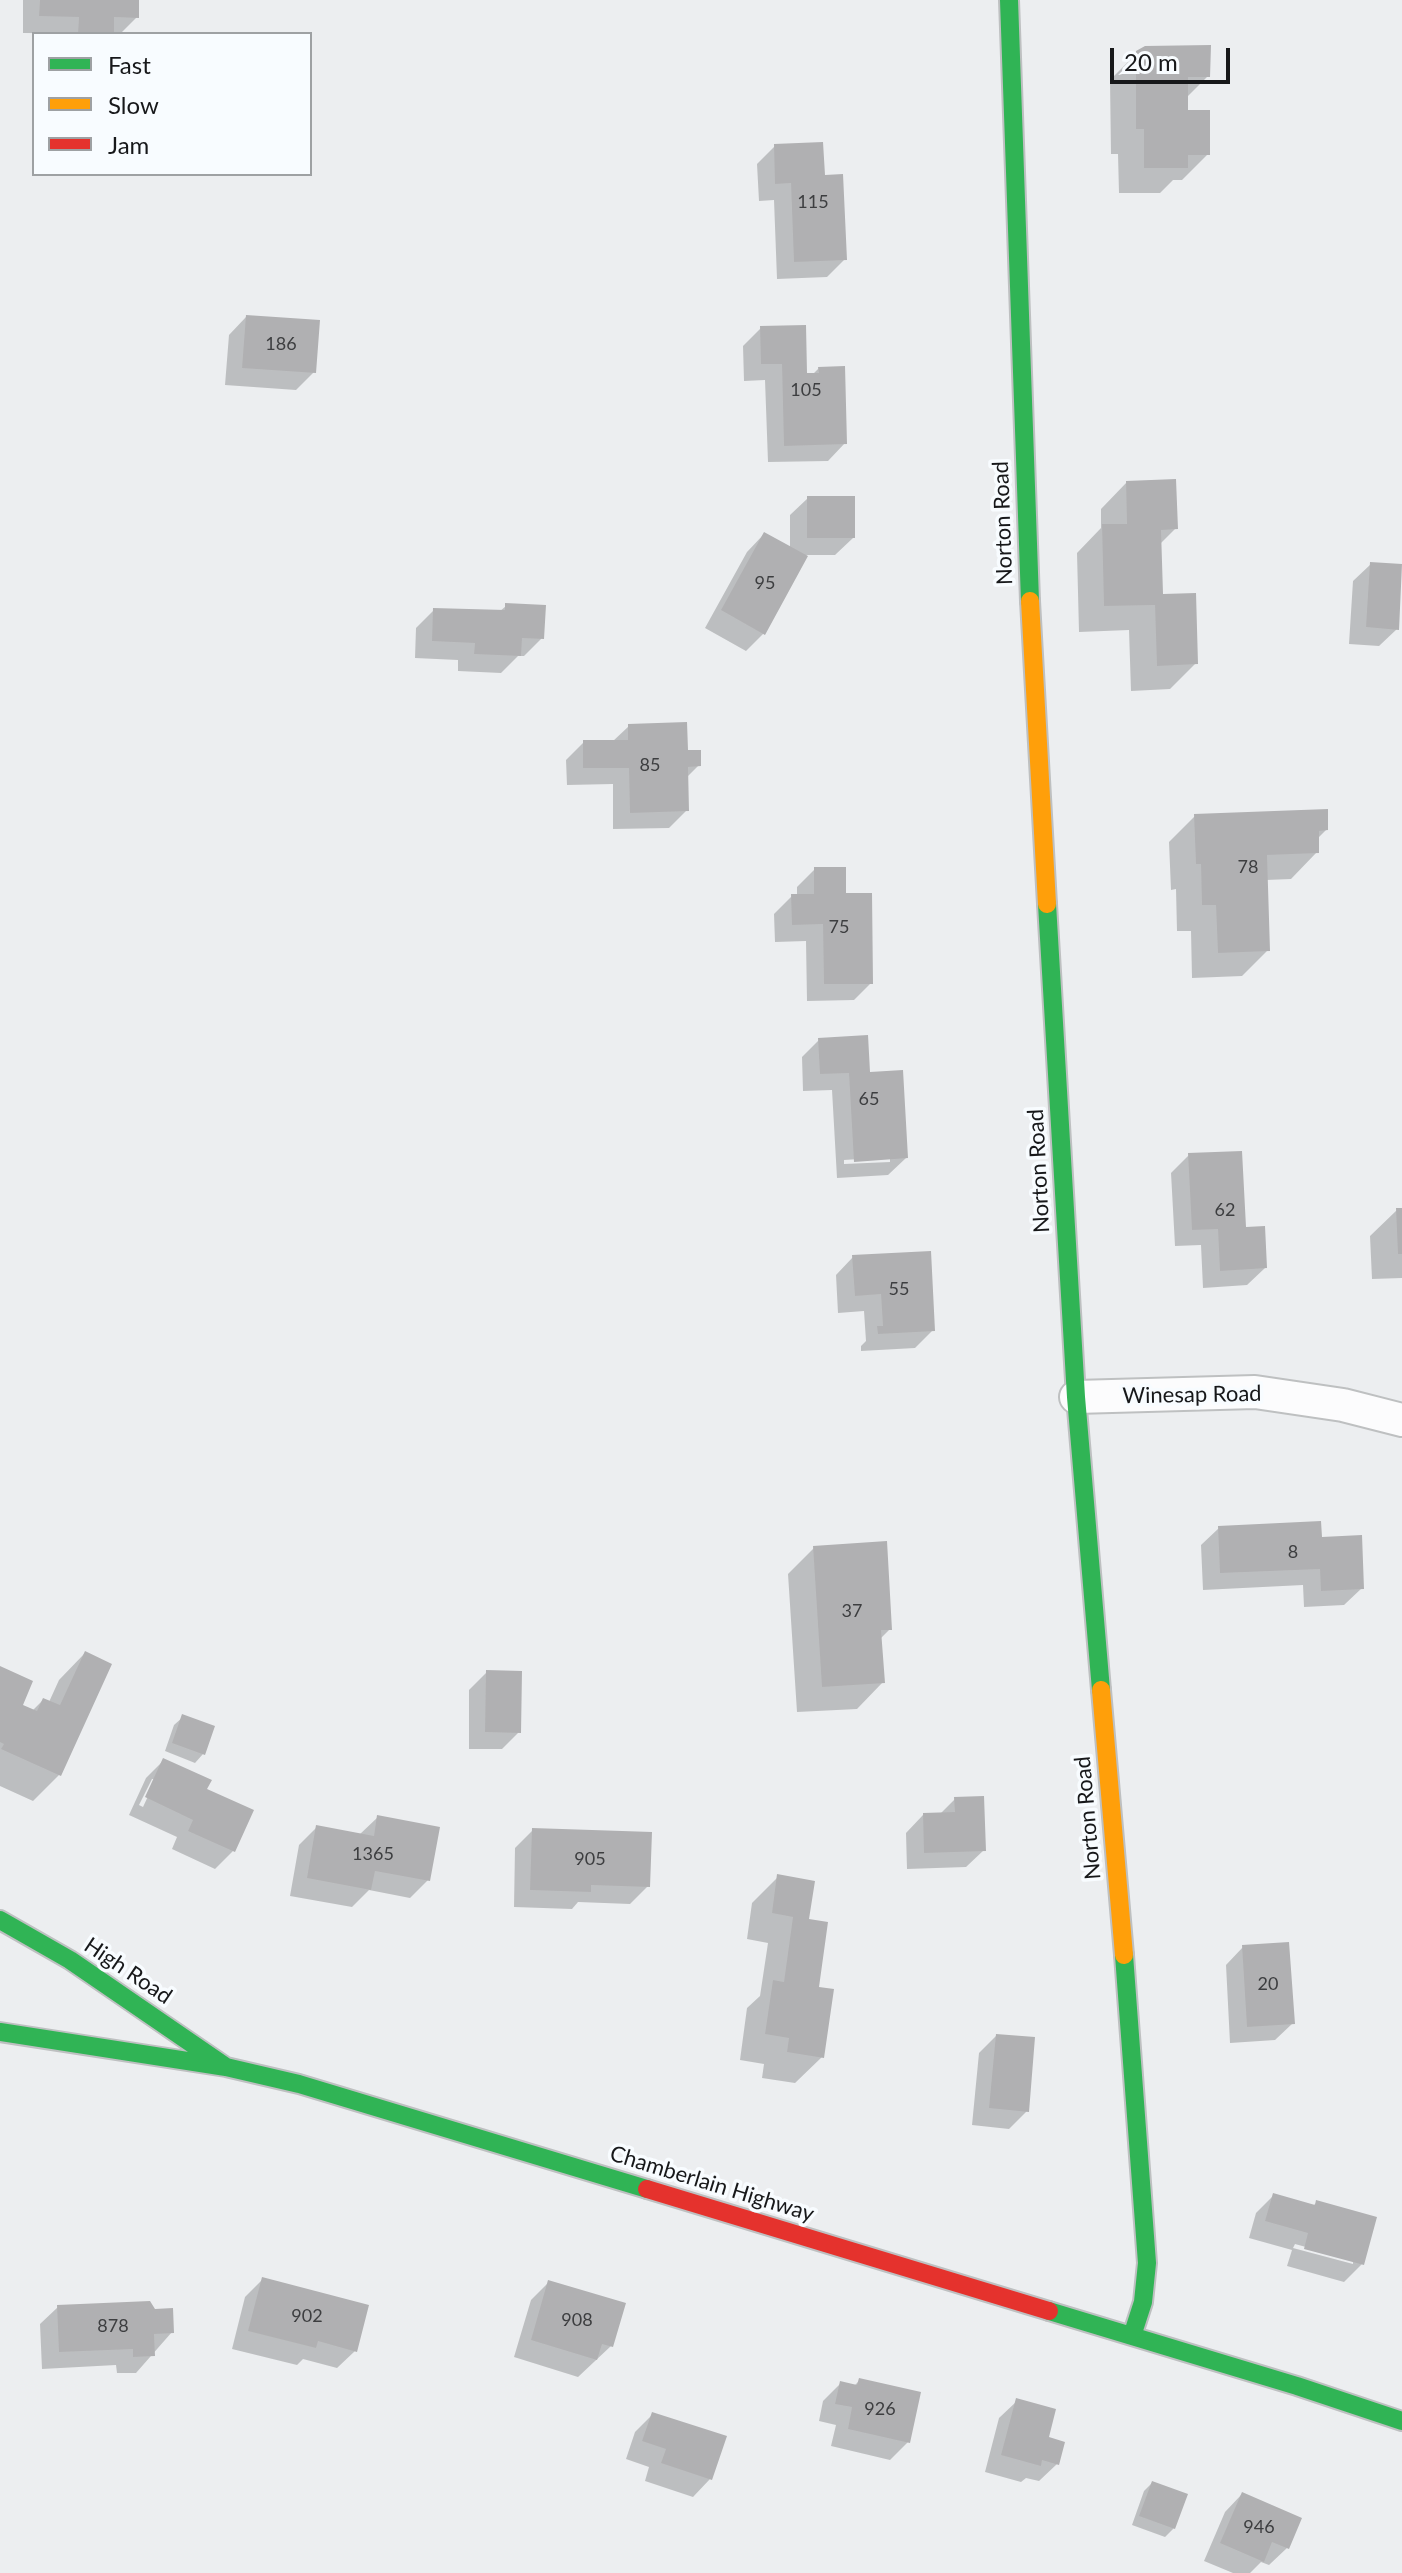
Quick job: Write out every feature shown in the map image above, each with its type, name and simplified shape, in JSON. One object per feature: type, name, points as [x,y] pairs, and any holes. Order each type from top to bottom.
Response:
[{"type":"main road","name":"Norton Road","points":[[1009,0],[1033,676],[1076,1397],[1136,2092],[1147,2263],[1143,2302],[1132,2336]]},
{"type":"main road","name":"High Road","points":[[0,1920],[70,1960],[226,2067]]},
{"type":"main road","name":"Chamberlain Highway","points":[[0,2032],[226,2067],[314,2089],[1297,2386],[1402,2421]]},
{"type":"street","name":"Winesap Road","points":[[1076,1397],[1255,1392],[1343,1405],[1402,1420]]},
{"type":"building","points":[[40,0],[139,0],[139,18],[114,17],[114,32],[78,32],[79,17],[39,16]]},
{"type":"building","points":[[1211,45],[1210,77],[1188,77],[1188,110],[1210,110],[1210,155],[1188,155],[1188,168],[1144,168],[1144,129],[1136,129],[1136,51],[1145,46]]},
{"type":"building","points":[[823,142],[825,175],[843,174],[847,260],[794,262],[791,183],[775,184],[774,144]]},
{"type":"building","points":[[246,315],[320,320],[316,373],[242,368]]},
{"type":"building","points":[[806,325],[807,373],[819,373],[818,367],[845,366],[847,444],[784,446],[782,364],[761,364],[760,326]]},
{"type":"building","points":[[1176,479],[1178,529],[1161,530],[1163,594],[1196,593],[1198,664],[1157,666],[1155,605],[1104,606],[1102,524],[1127,524],[1126,481]]},
{"type":"building","points":[[807,496],[855,496],[855,538],[807,538]]},
{"type":"building","points":[[764,532],[808,556],[765,635],[721,610]]},
{"type":"building","points":[[1370,562],[1402,564],[1399,630],[1366,627]]},
{"type":"building","points":[[505,603],[546,605],[544,639],[522,638],[521,656],[474,654],[475,643],[432,641],[433,608],[505,610]]},
{"type":"building","points":[[687,722],[688,750],[701,750],[701,766],[688,767],[689,811],[630,813],[629,768],[583,768],[583,740],[628,740],[628,724]]},
{"type":"building","points":[[1328,809],[1328,830],[1319,831],[1319,853],[1267,855],[1270,951],[1218,953],[1216,905],[1202,905],[1201,864],[1196,864],[1194,814]]},
{"type":"building","points":[[814,867],[846,867],[846,893],[872,893],[873,984],[824,984],[823,924],[792,925],[791,894],[814,894]]},
{"type":"building","points":[[868,1035],[870,1072],[903,1070],[908,1158],[854,1162],[849,1073],[820,1074],[818,1038]]},
{"type":"building","points":[[1242,1151],[1246,1227],[1265,1226],[1267,1268],[1220,1271],[1218,1229],[1192,1230],[1188,1153]]},
{"type":"building","points":[[1396,1208],[1402,1208],[1402,1254],[1398,1254]]},
{"type":"building","points":[[931,1251],[935,1331],[878,1334],[877,1326],[883,1326],[881,1294],[855,1296],[852,1255]]},
{"type":"building","points":[[1321,1521],[1322,1537],[1362,1535],[1364,1589],[1321,1591],[1320,1569],[1220,1573],[1218,1526]]},
{"type":"building","points":[[887,1541],[892,1630],[881,1630],[885,1683],[822,1687],[813,1546]]},
{"type":"building","points":[[85,1651],[112,1664],[61,1776],[1,1749],[4,1744],[0,1742],[0,1666],[33,1681],[23,1705],[37,1711],[43,1698],[60,1705]]},
{"type":"building","points":[[486,1670],[522,1671],[521,1733],[485,1732]]},
{"type":"building","points":[[182,1714],[215,1726],[205,1755],[172,1743]]},
{"type":"building","points":[[163,1758],[212,1780],[207,1789],[254,1810],[235,1852],[188,1831],[193,1820],[145,1797]]},
{"type":"building","points":[[984,1796],[986,1851],[924,1853],[923,1813],[955,1812],[954,1797]]},
{"type":"building","points":[[377,1815],[440,1827],[430,1881],[375,1871],[371,1890],[307,1878],[316,1825],[374,1836]]},
{"type":"building","points":[[532,1828],[652,1832],[650,1887],[591,1885],[591,1892],[530,1890]]},
{"type":"building","points":[[777,1874],[815,1881],[809,1919],[828,1922],[819,1987],[834,1989],[824,2058],[787,2052],[789,2038],[765,2034],[773,1980],[784,1982],[793,1917],[772,1913]]},
{"type":"building","points":[[1289,1942],[1295,2024],[1247,2027],[1242,1945]]},
{"type":"building","points":[[996,2034],[1035,2037],[1029,2112],[989,2108]]},
{"type":"building","points":[[1273,2193],[1315,2205],[1316,2200],[1377,2217],[1364,2265],[1304,2249],[1308,2233],[1265,2221]]},
{"type":"building","points":[[262,2277],[369,2305],[357,2352],[318,2341],[316,2348],[248,2331]]},
{"type":"building","points":[[548,2280],[626,2303],[613,2347],[602,2344],[597,2360],[531,2340]]},
{"type":"building","points":[[150,2301],[155,2309],[173,2308],[174,2333],[154,2334],[155,2356],[133,2357],[133,2349],[59,2352],[57,2305]]},
{"type":"building","points":[[859,2378],[921,2392],[910,2443],[848,2429],[852,2407],[835,2404],[840,2381],[857,2385]]},
{"type":"building","points":[[1016,2398],[1056,2409],[1049,2437],[1065,2442],[1059,2465],[1042,2460],[1041,2466],[1001,2455]]},
{"type":"building","points":[[652,2412],[727,2436],[712,2480],[661,2463],[666,2449],[642,2441]]},
{"type":"building","points":[[1152,2481],[1188,2494],[1175,2529],[1139,2516]]},
{"type":"building","points":[[1242,2492],[1302,2518],[1289,2549],[1272,2542],[1264,2562],[1220,2543]]},
{"type":"traffic: fast","points":[[1009,0],[1030,601]]},
{"type":"traffic: fast","points":[[1047,904],[1076,1397],[1101,1690]]},
{"type":"traffic: fast","points":[[0,1920],[70,1960],[226,2067],[299,2084],[647,2189]]},
{"type":"traffic: fast","points":[[1124,1955],[1147,2263],[1143,2302],[1132,2336]]},
{"type":"traffic: fast","points":[[0,2032],[226,2067]]},
{"type":"traffic: fast","points":[[1049,2311],[1402,2421]]},
{"type":"traffic: slow","points":[[1030,601],[1047,904]]},
{"type":"traffic: slow","points":[[1101,1690],[1124,1955]]},
{"type":"traffic: jam","points":[[647,2189],[1049,2311]]}]
